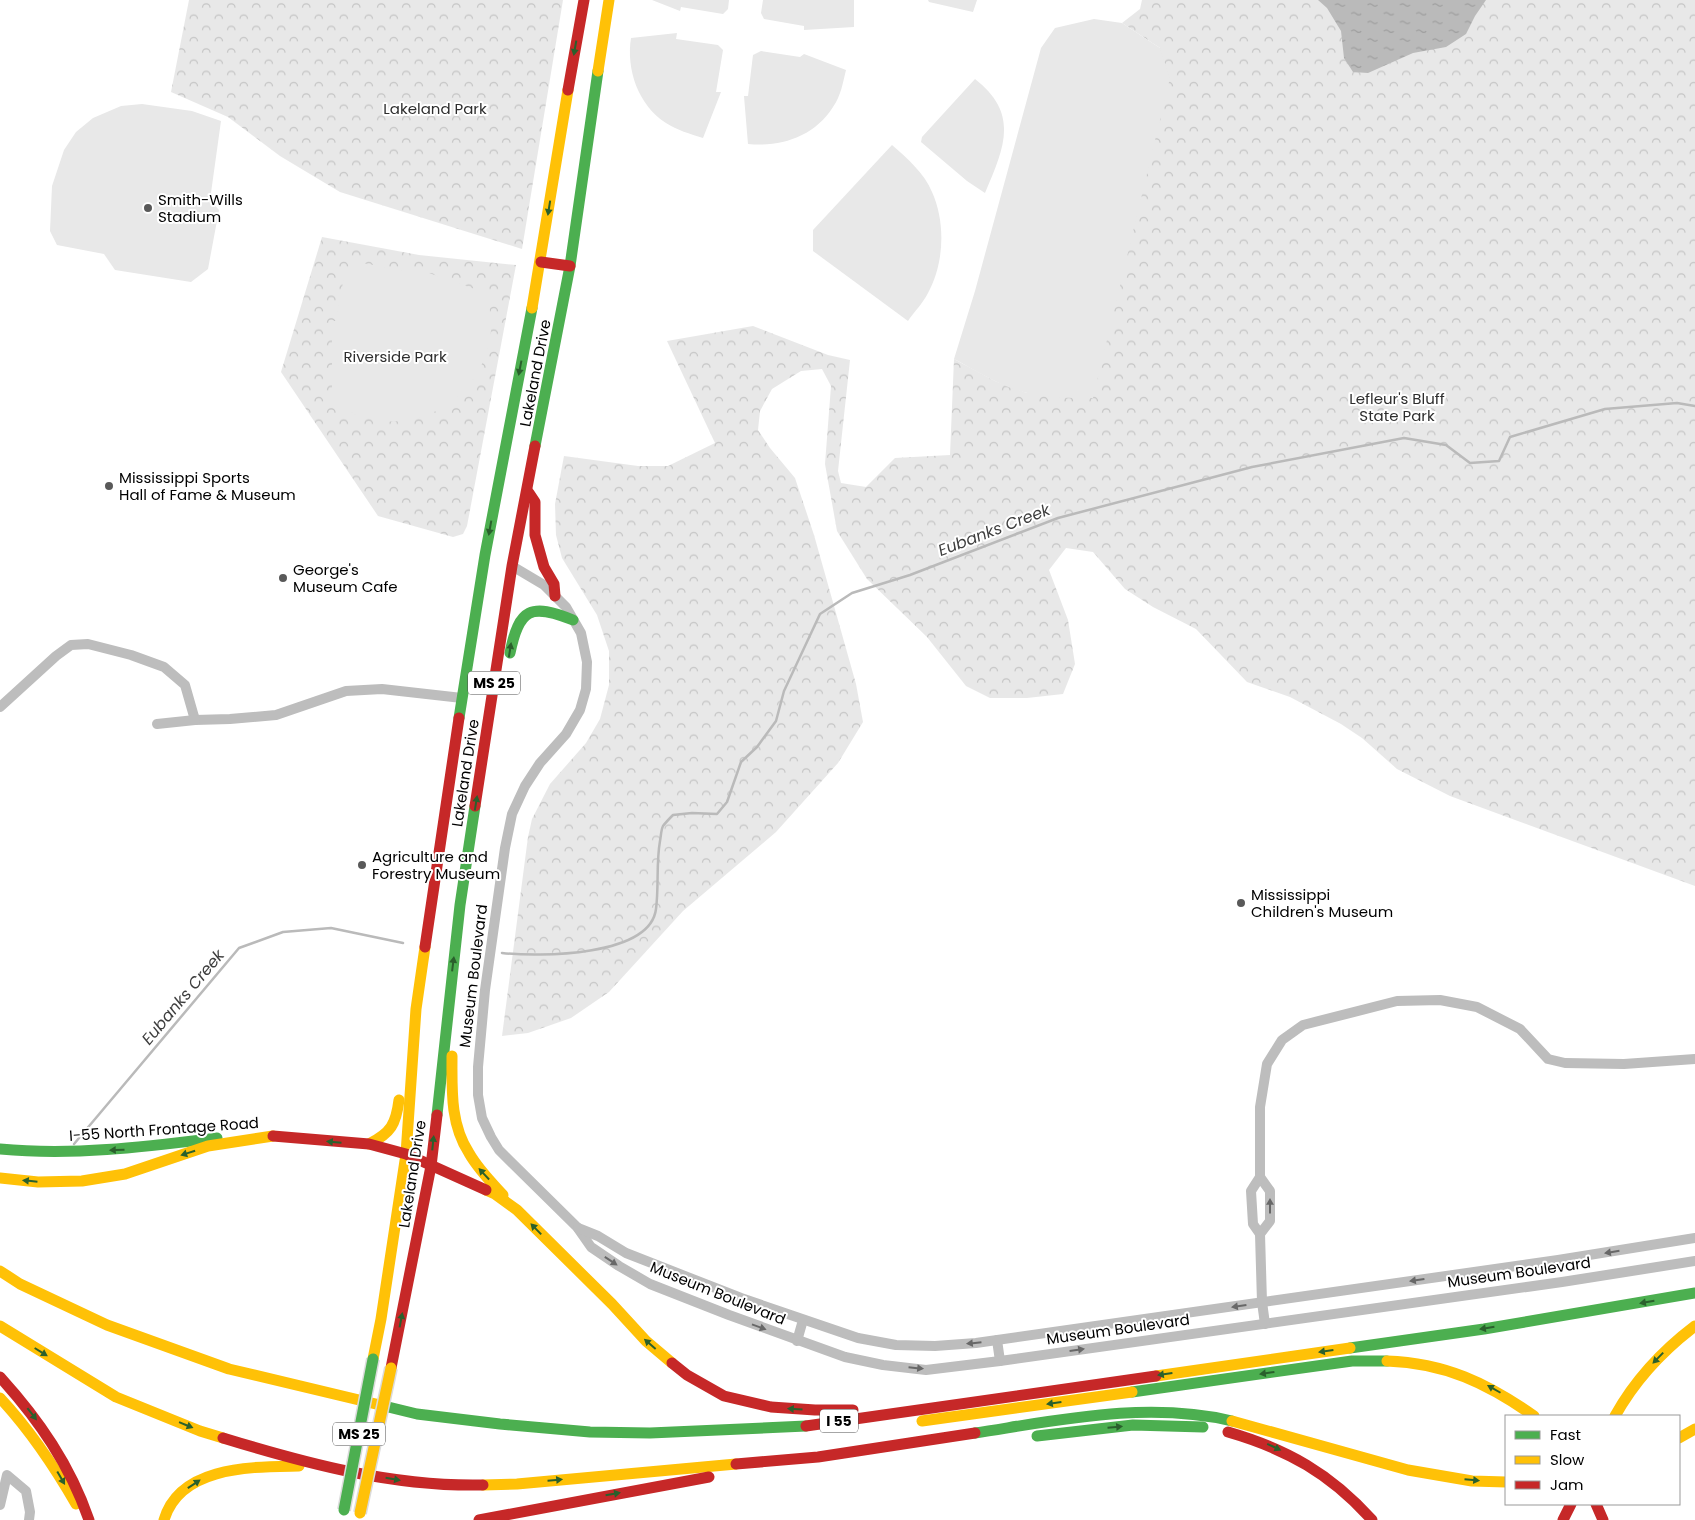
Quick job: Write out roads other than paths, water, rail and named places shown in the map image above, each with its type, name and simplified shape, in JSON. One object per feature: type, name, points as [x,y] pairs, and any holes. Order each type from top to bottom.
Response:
[{"type":"main road","name":"Lakeland Drive","points":[[342,1515],[381,1320],[406,1154],[416,1009],[480,699],[498,560],[527,490],[570,266],[584,0]]},
{"type":"main road","name":"Lakeland Drive","points":[[359,1516],[391,1368],[431,1166],[460,905],[480,699],[540,262],[609,0]]},
{"type":"main road","points":[[540,262],[570,266]]},
{"type":"main road","points":[[527,490],[535,502],[535,535],[544,567],[554,584],[555,596]]},
{"type":"main road","points":[[480,699],[505,683],[512,637],[517,623],[526,614],[545,610],[554,611],[573,620]]},
{"type":"main road","points":[[449,998],[452,1096],[460,1137],[476,1164],[517,1210],[612,1304],[646,1341],[688,1375],[724,1396],[771,1407],[815,1410],[913,1410]]},
{"type":"main road","points":[[369,1144],[382,1139],[395,1123],[410,1033],[416,1009]]},
{"type":"main road","points":[[0,1178],[38,1182],[82,1182],[125,1174],[208,1146],[270,1136],[369,1144],[406,1154],[495,1194],[517,1210]]},
{"type":"main road","name":"I-55 North Frontage Road","points":[[0,1149],[54,1152],[127,1150],[220,1137],[270,1136]]},
{"type":"main road","name":"I 55","points":[[0,1271],[20,1284],[107,1325],[229,1369],[417,1414],[590,1432],[650,1433],[808,1426],[1484,1329],[1695,1293]]},
{"type":"main road","name":"I 55","points":[[0,1326],[116,1397],[200,1431],[315,1465],[412,1482],[468,1485],[517,1484],[818,1457],[1095,1415],[1134,1412],[1188,1414],[1219,1418],[1261,1428],[1358,1457],[1439,1476],[1472,1481],[1505,1482]]},
{"type":"main road","points":[[1617,1413],[1631,1389],[1656,1360],[1695,1326]]},
{"type":"main road","points":[[914,1422],[1352,1361],[1379,1359],[1431,1365],[1463,1375],[1488,1385],[1512,1399],[1533,1415]]},
{"type":"main road","points":[[0,1377],[33,1415],[62,1456],[83,1500],[89,1520]]},
{"type":"main road","points":[[0,1398],[15,1413],[52,1462],[85,1520]]},
{"type":"main road","points":[[962,1436],[1023,1437],[1133,1425],[1197,1426],[1223,1430],[1267,1443],[1297,1458],[1340,1488],[1372,1520]]},
{"type":"main road","points":[[1681,1437],[1695,1429]]},
{"type":"main road","points":[[650,1433],[735,1439],[826,1435]]},
{"type":"main road","points":[[479,1520],[818,1457]]},
{"type":"main road","points":[[164,1520],[166,1511],[180,1494],[199,1480],[223,1471],[315,1465]]},
{"type":"main road","points":[[1563,1520],[1570,1505]]},
{"type":"main road","points":[[1596,1505],[1602,1520]]},
{"type":"street","name":"Museum Boulevard","points":[[498,560],[544,585],[566,607],[581,633],[587,662],[586,689],[580,710],[566,734],[540,763],[525,786],[512,814],[505,848],[484,990],[478,1067],[478,1095],[482,1118],[500,1150],[577,1227],[591,1247],[619,1266],[650,1284],[845,1358],[926,1370],[1265,1324],[1695,1261]]},
{"type":"street","points":[[0,708],[56,656],[71,645],[88,644],[132,655],[164,667],[185,685],[195,720]]},
{"type":"street","points":[[157,724],[276,715],[346,691],[382,689],[480,699]]},
{"type":"street","points":[[1265,1324],[1262,1302],[1260,1234],[1252,1224],[1251,1191],[1260,1177],[1260,1107],[1267,1064],[1282,1040],[1303,1025],[1397,1001],[1440,1000],[1477,1007],[1520,1029],[1548,1059],[1565,1062],[1624,1064],[1695,1059]]},
{"type":"street","points":[[1260,1177],[1270,1191],[1270,1222],[1260,1234]]},
{"type":"street","name":"Museum Boulevard","points":[[577,1227],[598,1236],[626,1253],[803,1320],[858,1338],[896,1345],[935,1346],[996,1340],[1558,1260],[1695,1238]]},
{"type":"street","points":[[797,1340],[803,1320]]},
{"type":"street","points":[[996,1340],[1000,1361]]},
{"type":"street","points":[[0,1505],[7,1475],[26,1491],[30,1512],[29,1520]]},
{"type":"water","points":[[1318,0],[1486,0],[1466,34],[1446,47],[1413,53],[1368,73],[1353,72],[1344,58],[1341,31],[1327,8]]},
{"type":"waterway","name":"Eubanks Creek","points":[[502,953],[540,955],[590,950],[614,945],[634,937],[649,925],[656,909],[659,849],[663,826],[673,815],[692,813],[717,814],[727,802],[741,762],[757,747],[776,721],[784,691],[820,614],[852,593],[910,575],[1058,518],[1252,467],[1404,438],[1446,445],[1470,463],[1499,461],[1510,437],[1605,409],[1677,403],[1695,406]]},
{"type":"waterway","name":"Eubanks Creek","points":[[74,1144],[239,948],[283,932],[331,928],[403,943]]},
{"type":"place","name":"Smith-Wills Stadium","points":[[148,208]]},
{"type":"place","name":"Mississippi Sports Hall of Fame & Museum","points":[[109,486]]},
{"type":"place","name":"George's Museum Cafe","points":[[283,578]]},
{"type":"place","name":"Agriculture and Forestry Museum","points":[[362,865]]},
{"type":"place","name":"Mississippi Children's Museum","points":[[1241,903]]},
{"type":"park label","name":"Lakeland Park","points":[[435,108]]},
{"type":"park label","name":"Riverside Park","points":[[395,356]]},
{"type":"park label","name":"Lefleur's Bluff State Park","points":[[1397,406]]}]
